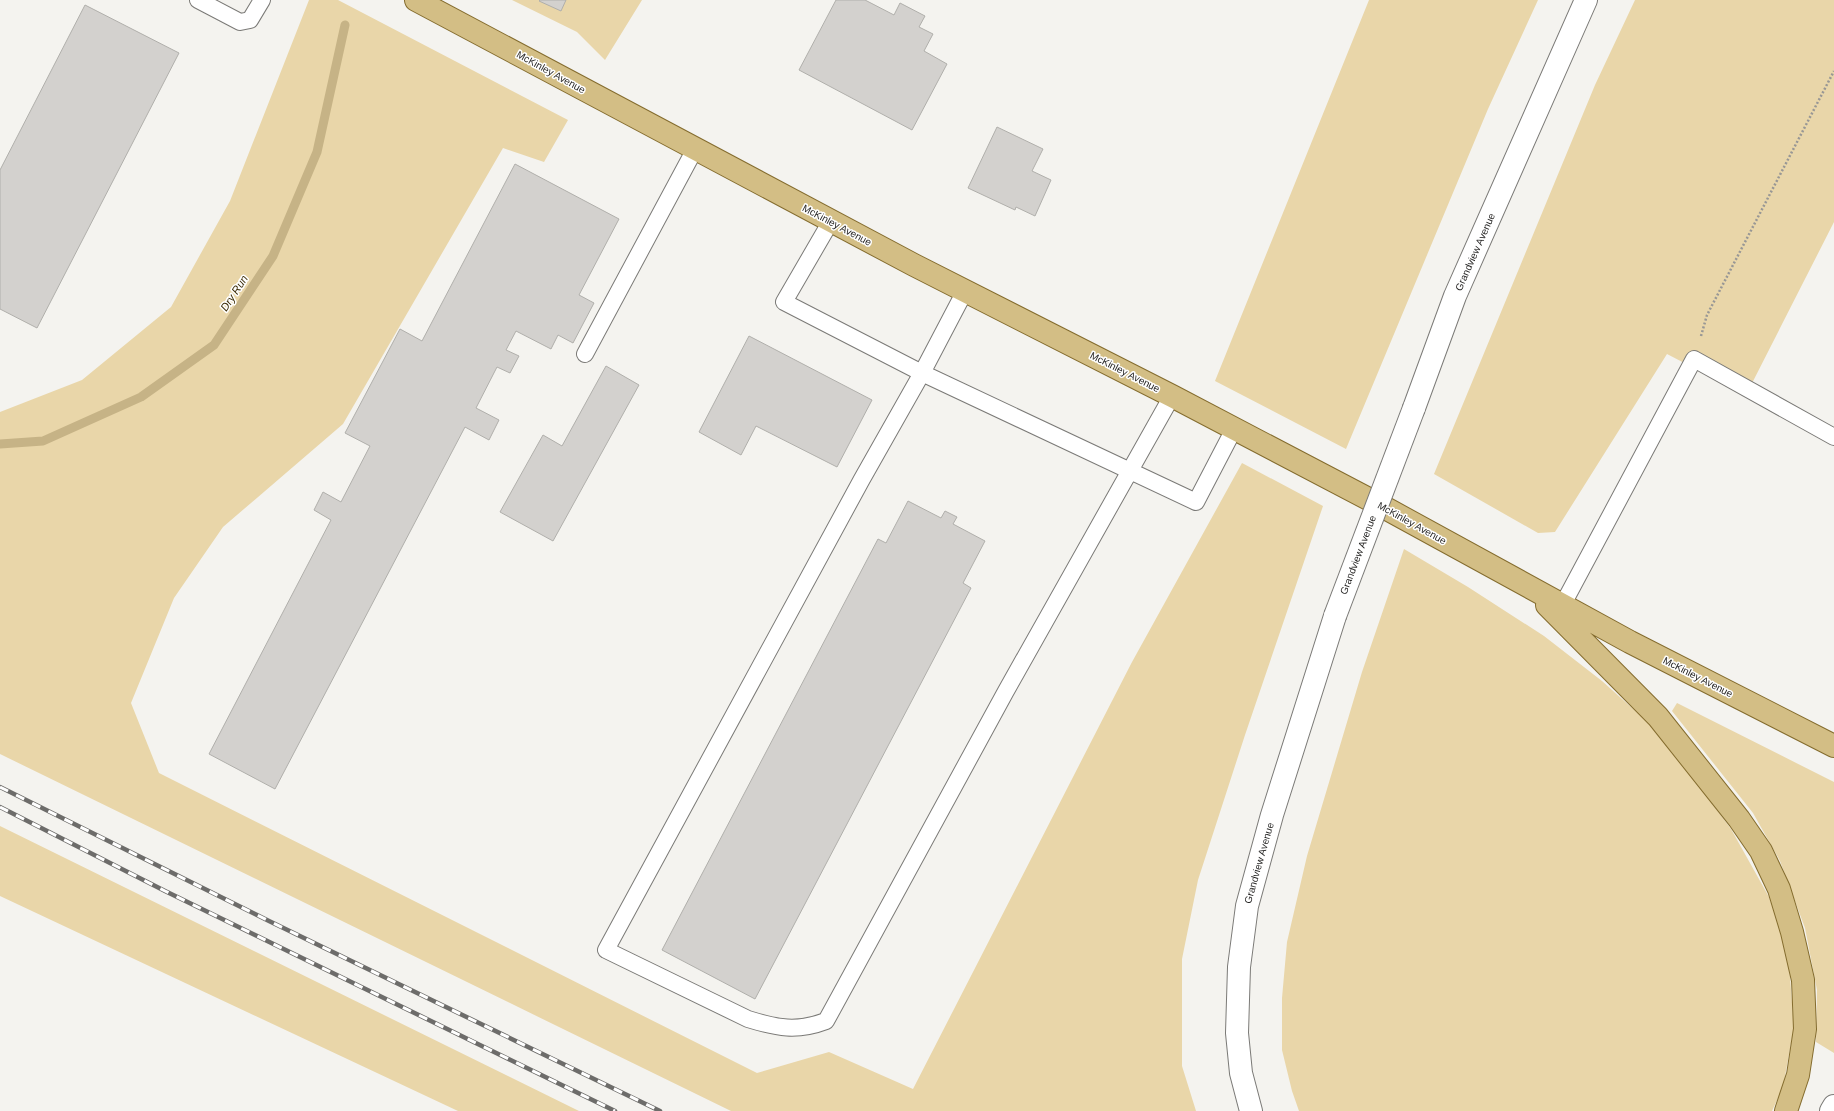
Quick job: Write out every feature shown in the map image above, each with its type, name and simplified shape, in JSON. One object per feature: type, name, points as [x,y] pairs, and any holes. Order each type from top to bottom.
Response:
[{"type":"main road","name":"McKinley Avenue","points":[[416,0],[831,221],[1172,396],[1378,504],[1630,642],[1834,746]]},
{"type":"main road","name":"Grandview Avenue","points":[[1251,1111],[1241,1072],[1237,1033],[1239,967],[1247,906],[1272,815],[1335,616],[1455,296],[1585,2]]},
{"type":"main road","points":[[1528,586],[1658,716],[1739,819],[1761,851],[1779,889],[1792,932],[1803,980],[1805,1029],[1798,1075],[1786,1111]]},
{"type":"main road","points":[[1831,1111],[1834,1106]]},
{"type":"lane","points":[[198,0],[240,22],[250,20],[262,0]]},
{"type":"lane","points":[[585,354],[695,149]]},
{"type":"lane","points":[[831,221],[784,302],[922,373],[1131,470],[1196,502],[1234,429]]},
{"type":"lane","points":[[965,291],[922,373],[862,479],[606,950],[748,1019],[773,1027],[814,1026],[826,1021],[1006,691],[1172,396]]},
{"type":"lane","points":[[1562,606],[1694,359],[1834,437]]},
{"type":"path","points":[[1694,359],[1707,315],[1834,71]]},
{"type":"shaded area","points":[[309,0],[338,0],[568,120],[544,162],[503,148],[343,424],[223,527],[174,598],[131,703],[159,773],[757,1073],[829,1052],[913,1089],[1132,662],[1242,463],[1323,506],[1245,735],[1198,880],[1182,959],[1182,1066],[1196,1111],[731,1111],[0,754],[0,412],[82,380],[171,307],[230,201]]},
{"type":"shaded area","points":[[512,0],[642,0],[605,60],[577,32]]},
{"type":"shaded area","points":[[1369,0],[1538,0],[1488,109],[1346,449],[1215,381]]},
{"type":"shaded area","points":[[1635,0],[1834,0],[1834,222],[1746,395],[1667,354],[1555,532],[1538,533],[1434,474],[1595,85]]},
{"type":"shaded area","points":[[1404,549],[1468,587],[1544,636],[1602,681],[1660,733],[1731,829],[1769,897],[1788,952],[1794,1027],[1783,1087],[1772,1111],[1299,1111],[1292,1091],[1282,1050],[1282,998],[1287,942],[1307,856],[1362,672]]},
{"type":"shaded area","points":[[1677,703],[1834,782],[1834,1053],[1816,1042],[1817,990],[1805,928],[1780,861],[1753,813],[1672,711]]},
{"type":"shaded area","points":[[0,826],[579,1111],[458,1111],[0,896]]},
{"type":"building","points":[[566,0],[561,11],[539,1]]},
{"type":"building","points":[[836,0],[865,0],[894,15],[900,3],[925,16],[919,27],[933,34],[924,51],[947,64],[912,130],[799,70]]},
{"type":"building","points":[[85,5],[179,53],[37,328],[0,309],[0,170]]},
{"type":"building","points":[[997,127],[1043,149],[1032,171],[1051,180],[1035,216],[1016,207],[1015,210],[968,188]]},
{"type":"building","points":[[515,164],[619,219],[579,295],[594,303],[573,343],[558,335],[551,349],[516,331],[506,350],[519,356],[510,373],[497,367],[476,408],[499,420],[489,440],[465,427],[275,789],[209,754],[331,520],[314,510],[323,492],[341,502],[370,446],[345,433],[400,329],[422,341]]},
{"type":"building","points":[[749,336],[872,400],[837,467],[756,426],[741,455],[699,432]]},
{"type":"building","points":[[606,366],[639,385],[553,541],[500,512],[543,435],[562,446]]},
{"type":"building","points":[[908,501],[941,518],[945,511],[957,517],[953,524],[985,541],[963,583],[971,588],[755,999],[662,950],[878,539],[886,543]]},
{"type":"waterway","name":"Dry Run","points":[[0,444],[43,441],[141,397],[214,345],[273,256],[317,152],[345,25]]},
{"type":"railway","points":[[0,787],[269,921],[660,1111]]},
{"type":"railway","points":[[0,807],[165,891],[615,1111]]}]
